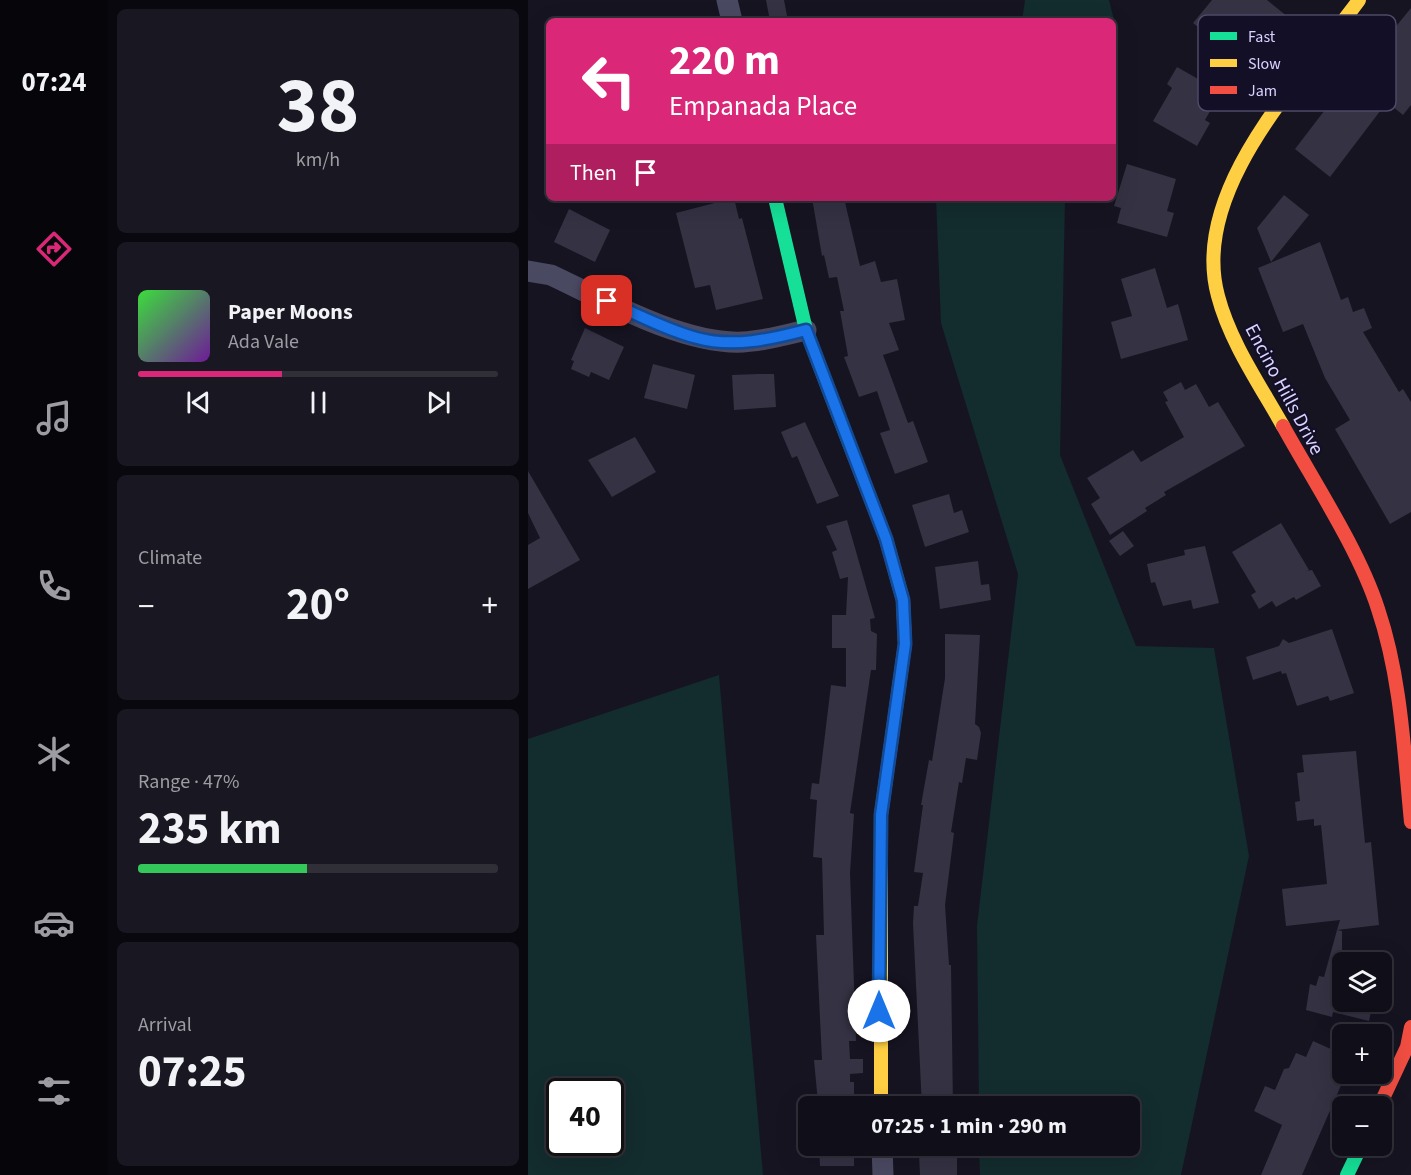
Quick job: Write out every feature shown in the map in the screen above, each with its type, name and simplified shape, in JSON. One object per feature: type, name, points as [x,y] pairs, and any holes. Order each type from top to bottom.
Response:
[{"type":"main road","name":"Encino Hills Drive","points":[[1274,111],[1248,149],[1227,188],[1217,224],[1215,288],[1236,341],[1368,581],[1381,612],[1391,653],[1411,822]]},
{"type":"main road","points":[[776,201],[806,330],[886,539],[903,600],[905,644],[881,815],[881,1096]]},
{"type":"main road","points":[[1384,1096],[1407,1047],[1411,1027]]},
{"type":"main road","points":[[1347,1175],[1356,1156]]},
{"type":"street","points":[[727,0],[731,18]]},
{"type":"street","points":[[528,271],[551,275],[698,338],[742,342],[778,338],[806,330]]},
{"type":"street","points":[[882,1156],[883,1175]]},
{"type":"green space","points":[[1025,0],[1109,0],[1114,18],[1022,18]]},
{"type":"green space","points":[[936,201],[1065,201],[1060,455],[1136,646],[1214,648],[1249,856],[1181,1175],[980,1175],[979,1156],[1140,1156],[1140,1096],[979,1096],[977,926],[1018,574],[941,323]]},
{"type":"green space","points":[[719,675],[763,1175],[528,1175],[528,739]]},
{"type":"building","points":[[766,0],[784,0],[787,18],[769,18]]},
{"type":"building","points":[[1212,0],[1267,0],[1286,15],[1200,15]]},
{"type":"building","points":[[1411,8],[1411,105],[1403,115],[1396,109],[1396,26]]},
{"type":"building","points":[[1198,17],[1198,27],[1193,23]]},
{"type":"building","points":[[1177,67],[1198,79],[1198,111],[1210,111],[1205,120],[1210,123],[1197,146],[1153,121],[1172,88],[1167,84]]},
{"type":"building","points":[[1324,111],[1380,111],[1330,177],[1295,149]]},
{"type":"building","points":[[1127,164],[1176,179],[1167,211],[1174,213],[1167,237],[1117,223],[1121,208],[1114,206]]},
{"type":"building","points":[[1284,195],[1309,215],[1271,262],[1257,228]]},
{"type":"building","points":[[722,201],[735,201],[739,219],[742,218],[763,299],[716,310],[710,285],[695,288],[676,213]]},
{"type":"building","points":[[813,201],[845,201],[860,266],[875,261],[881,282],[897,279],[905,320],[889,323],[899,350],[883,355],[908,423],[913,421],[928,462],[895,474],[880,433],[890,430],[877,391],[859,397],[844,357],[848,356],[840,311],[844,311],[837,277],[829,278],[824,255],[822,256]]},
{"type":"building","points":[[569,209],[610,230],[595,262],[554,242]]},
{"type":"building","points":[[1320,242],[1341,300],[1348,297],[1353,312],[1364,308],[1372,328],[1363,332],[1399,392],[1403,389],[1411,402],[1411,512],[1390,524],[1335,429],[1350,420],[1325,378],[1303,324],[1283,332],[1258,268]]},
{"type":"building","points":[[1155,268],[1167,308],[1178,304],[1188,340],[1121,359],[1111,322],[1132,316],[1121,279]]},
{"type":"building","points":[[585,328],[624,347],[609,380],[591,372],[589,377],[571,369],[574,361],[571,360]]},
{"type":"building","points":[[653,364],[695,375],[687,409],[644,398]]},
{"type":"building","points":[[774,374],[776,407],[734,410],[732,375]]},
{"type":"building","points":[[1181,382],[1185,390],[1196,384],[1209,407],[1218,402],[1245,446],[1164,492],[1166,495],[1145,508],[1147,511],[1110,535],[1091,504],[1100,498],[1087,478],[1133,450],[1141,462],[1184,437],[1165,402],[1168,401],[1163,392]]},
{"type":"building","points":[[805,422],[839,496],[817,504],[797,456],[792,458],[781,432]]},
{"type":"building","points":[[635,437],[656,472],[612,497],[588,460]]},
{"type":"building","points":[[528,471],[580,560],[528,589],[528,545],[540,538],[528,513]]},
{"type":"building","points":[[949,494],[954,513],[962,510],[969,532],[925,547],[912,505]]},
{"type":"building","points":[[847,520],[875,618],[870,619],[871,631],[877,634],[876,670],[871,670],[850,813],[854,814],[850,873],[856,1041],[849,1041],[850,1059],[863,1059],[863,1073],[850,1074],[850,1082],[854,1082],[854,1096],[817,1096],[814,1060],[822,1060],[816,935],[824,935],[822,858],[813,857],[817,800],[810,799],[812,783],[819,784],[831,685],[846,687],[846,648],[832,648],[832,615],[846,615],[848,577],[840,579],[832,552],[837,550],[826,526]]},
{"type":"building","points":[[1281,523],[1309,570],[1306,571],[1312,570],[1321,586],[1296,600],[1294,597],[1276,607],[1272,601],[1259,609],[1251,595],[1256,592],[1232,552]]},
{"type":"building","points":[[1123,531],[1134,546],[1120,556],[1109,541]]},
{"type":"building","points":[[1205,546],[1219,603],[1193,609],[1191,600],[1163,606],[1155,582],[1151,583],[1147,564],[1185,555],[1184,550]]},
{"type":"building","points":[[978,561],[981,585],[989,584],[991,600],[940,609],[935,567]]},
{"type":"building","points":[[1332,629],[1354,693],[1330,701],[1328,696],[1297,706],[1286,673],[1282,674],[1281,671],[1253,680],[1246,657],[1279,646],[1283,639],[1289,643]]},
{"type":"building","points":[[945,634],[980,635],[975,724],[981,733],[977,760],[966,758],[962,783],[959,782],[951,832],[954,833],[945,905],[949,965],[951,965],[953,1096],[921,1096],[913,923],[914,906],[918,906],[923,873],[914,872],[923,805],[921,805],[929,760],[932,761],[945,678]]},
{"type":"building","points":[[1356,751],[1365,843],[1371,842],[1379,925],[1337,930],[1340,920],[1286,926],[1282,889],[1327,884],[1321,825],[1314,826],[1314,819],[1297,821],[1295,802],[1300,801],[1297,773],[1304,772],[1302,755]]},
{"type":"building","points":[[1337,930],[1342,931],[1342,952],[1332,952],[1332,1017],[1306,1010],[1310,984],[1316,986],[1319,976],[1324,977]]},
{"type":"building","points":[[1333,1012],[1371,1012],[1369,1021]]},
{"type":"building","points":[[1313,1041],[1332,1050],[1332,1084],[1342,1084],[1336,1096],[1332,1096],[1332,1106],[1302,1175],[1261,1175],[1282,1125],[1254,1111],[1265,1086],[1275,1090],[1284,1069],[1289,1068],[1296,1053],[1306,1057]]},
{"type":"building","points":[[820,1156],[854,1156],[854,1166],[820,1166]]},
{"type":"building","points":[[919,1156],[957,1156],[957,1175],[920,1175]]},
{"type":"traffic: fast","points":[[776,201],[806,330],[851,448]]},
{"type":"traffic: fast","points":[[1347,1175],[1356,1156]]},
{"type":"traffic: slow","points":[[1347,15],[1359,0]]},
{"type":"traffic: slow","points":[[1274,111],[1235,176],[1220,216],[1213,256],[1218,296],[1230,330],[1283,426]]},
{"type":"traffic: slow","points":[[881,838],[881,1096]]},
{"type":"traffic: jam","points":[[1283,426],[1348,540],[1370,586],[1378,609],[1397,688],[1411,822]]},
{"type":"traffic: jam","points":[[851,448],[886,539],[903,600],[905,644],[881,815],[881,838]]},
{"type":"traffic: jam","points":[[1384,1096],[1407,1047],[1411,1027]]},
{"type":"route","points":[[607,301],[698,338],[742,342],[778,338],[806,330],[850,441],[886,539],[903,600],[905,644],[881,815],[879,1011]]}]
